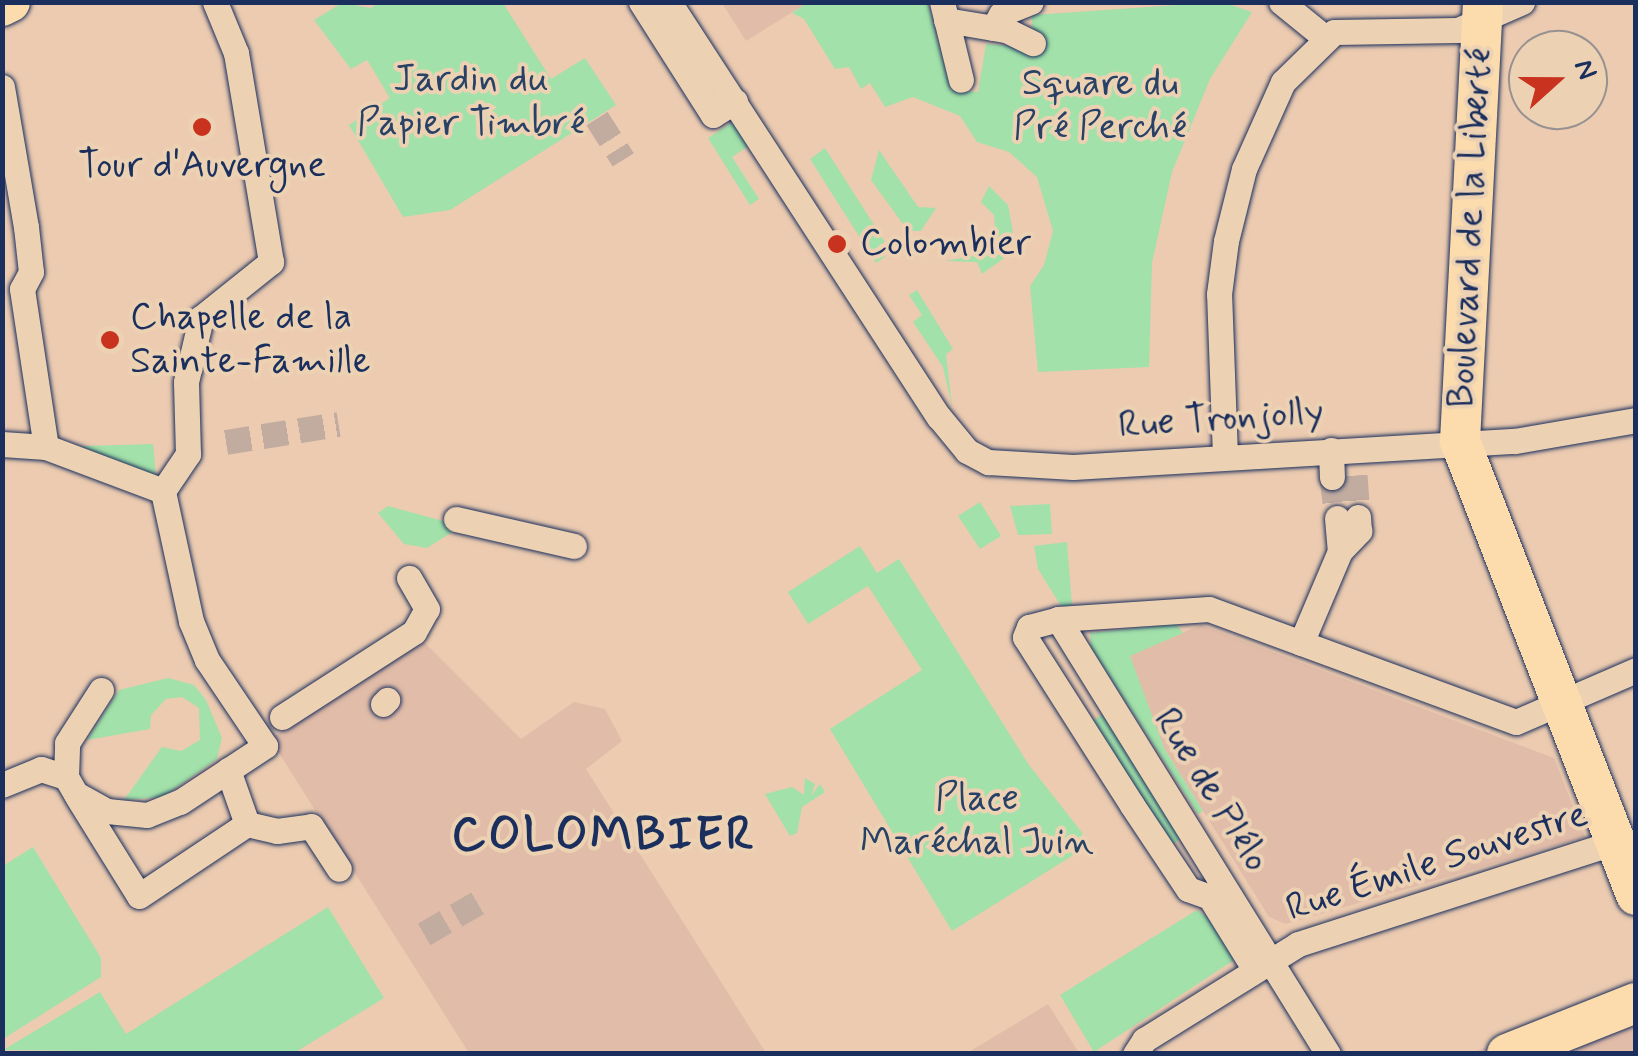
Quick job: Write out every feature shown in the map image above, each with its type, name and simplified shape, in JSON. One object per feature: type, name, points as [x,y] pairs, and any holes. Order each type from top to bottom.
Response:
[{"type":"main road","points":[[2,6],[10,2]]},
{"type":"main road","name":"Boulevard de la Liberté","points":[[1498,7],[1481,406],[1474,441],[1626,832],[1636,895]]},
{"type":"main road","points":[[1507,1054],[1636,1004]]},
{"type":"main road","points":[[1580,1054],[1636,1033]]},
{"type":"street","points":[[2,785],[41,769],[106,811],[147,814],[265,746],[207,660],[191,621],[163,490],[188,454],[186,382],[200,318],[272,262],[236,53],[214,2]]},
{"type":"street","points":[[641,2],[724,108]]},
{"type":"street","points":[[669,2],[724,108]]},
{"type":"street","points":[[993,28],[1001,14],[1032,2]]},
{"type":"street","points":[[1281,2],[1324,37],[1458,30],[1498,7]]},
{"type":"street","points":[[944,11],[1033,43]]},
{"type":"street","points":[[944,11],[961,80]]},
{"type":"street","points":[[1226,456],[1220,294],[1232,204],[1283,82],[1324,37]]},
{"type":"street","points":[[2,87],[31,272],[12,291],[46,446]]},
{"type":"street","name":"Rue Tronjolly","points":[[724,108],[768,152],[939,417],[968,451],[988,462],[1056,468],[1474,441],[1636,420]]},
{"type":"street","points":[[2,444],[46,446],[163,490]]},
{"type":"street","points":[[1342,449],[1344,476]]},
{"type":"street","points":[[1301,643],[1340,551],[1359,531],[1347,518]]},
{"type":"street","points":[[456,519],[574,546]]},
{"type":"street","points":[[282,717],[414,632],[426,609],[409,578]]},
{"type":"street","points":[[1058,619],[1209,610],[1506,721],[1636,670]]},
{"type":"street","name":"Rue de Plélo","points":[[1263,966],[1058,619],[1030,627],[1025,637],[1188,889],[1210,897],[1328,1054]]},
{"type":"street","points":[[101,690],[66,743],[71,785],[139,896],[242,816]]},
{"type":"street","points":[[228,770],[242,816]]},
{"type":"street","points":[[242,816],[278,831],[311,826],[338,868]]},
{"type":"street","name":"Rue Émile Souvestre","points":[[1136,1054],[1144,1040],[1298,944],[1626,832]]},
{"type":"shaded area","points":[[722,3],[807,3],[746,41]]},
{"type":"shaded area","points":[[1201,625],[1554,758],[1585,837],[1286,924],[1269,917],[1164,748],[1132,669],[1130,655]]},
{"type":"shaded area","points":[[414,632],[521,739],[574,702],[605,709],[622,741],[586,769],[766,1053],[469,1053],[270,739],[370,676]]},
{"type":"shaded area","points":[[1635,991],[1635,1053],[1471,1053]]},
{"type":"shaded area","points":[[1048,1004],[1079,1053],[967,1053],[1012,1026]]},
{"type":"green space","name":"Jardin du Papier Timbré","points":[[379,2],[503,3],[551,79],[585,58],[616,105],[450,210],[403,217],[349,125],[390,98],[367,60],[351,69],[314,20],[342,3],[371,8]]},
{"type":"green space","name":"Square du Pré Perché","points":[[1222,2],[1252,12],[1210,79],[1172,172],[1152,263],[1149,367],[1038,372],[1030,286],[1044,265],[1053,231],[1037,177],[1009,152],[977,142],[960,116],[913,97],[885,107],[870,83],[861,89],[849,67],[835,69],[804,19],[792,13],[807,3],[928,3],[951,90],[978,92],[986,44],[1033,47],[1032,15]]},
{"type":"green space","points":[[734,121],[750,145],[732,157],[759,199],[750,205],[708,138]]},
{"type":"green space","points":[[825,148],[885,242],[878,246],[885,257],[876,263],[810,159]]},
{"type":"green space","points":[[879,150],[918,207],[936,208],[921,231],[908,231],[871,180]]},
{"type":"green space","points":[[989,186],[1008,205],[1013,232],[1003,259],[982,274],[977,262],[945,261],[978,255],[996,237],[994,215],[981,202]]},
{"type":"green space","points":[[917,290],[953,349],[946,354],[952,407],[943,367],[913,322],[922,315],[909,295]]},
{"type":"green space","points":[[153,444],[156,476],[82,450],[83,446]]},
{"type":"green space","points":[[980,502],[1001,536],[980,549],[958,516]]},
{"type":"green space","points":[[1050,504],[1052,534],[1018,535],[1010,506]]},
{"type":"green space","points":[[388,506],[458,525],[457,529],[427,548],[404,544],[378,513]]},
{"type":"green space","points":[[1067,542],[1072,606],[1061,606],[1038,569],[1034,546]]},
{"type":"green space","name":"Place Maréchal Juin","points":[[860,546],[877,573],[899,559],[1029,765],[1091,844],[952,931],[830,729],[922,670],[868,586],[808,624],[788,592]]},
{"type":"green space","points":[[1176,624],[1183,633],[1130,656],[1164,748],[1203,811],[1198,814],[1091,648],[1090,633]]},
{"type":"green space","points":[[168,678],[194,685],[206,700],[222,738],[217,759],[163,797],[124,800],[162,747],[181,751],[200,740],[199,708],[182,697],[166,699],[151,715],[150,729],[87,740],[119,690]]},
{"type":"green space","points":[[1110,709],[1189,833],[1170,846],[1091,722]]},
{"type":"green space","points":[[805,778],[815,784],[811,796],[820,784],[825,792],[802,807],[797,833],[790,836],[765,794],[792,787],[804,795]]},
{"type":"green space","points":[[33,847],[101,958],[101,977],[3,1039],[3,866]]},
{"type":"green space","points":[[328,907],[384,998],[294,1053],[3,1050],[100,992],[126,1034]]},
{"type":"green space","points":[[1197,910],[1212,920],[1234,960],[1094,1052],[1060,995]]},
{"type":"tunnel","points":[[597,118],[623,159]]},
{"type":"tunnel","points":[[226,442],[339,424]]},
{"type":"tunnel","points":[[1355,475],[1358,517]]},
{"type":"tunnel","points":[[1332,477],[1337,518]]},
{"type":"tunnel","points":[[424,934],[479,902]]},
{"type":"place","name":"Tour d'Auvergne","points":[[202,127]]},
{"type":"place","name":"Colombier","points":[[837,244]]},
{"type":"place","name":"Chapelle de la Sainte-Famille","points":[[110,340]]},
{"type":"district","name":"COLOMBIER","points":[[604,836]]}]
